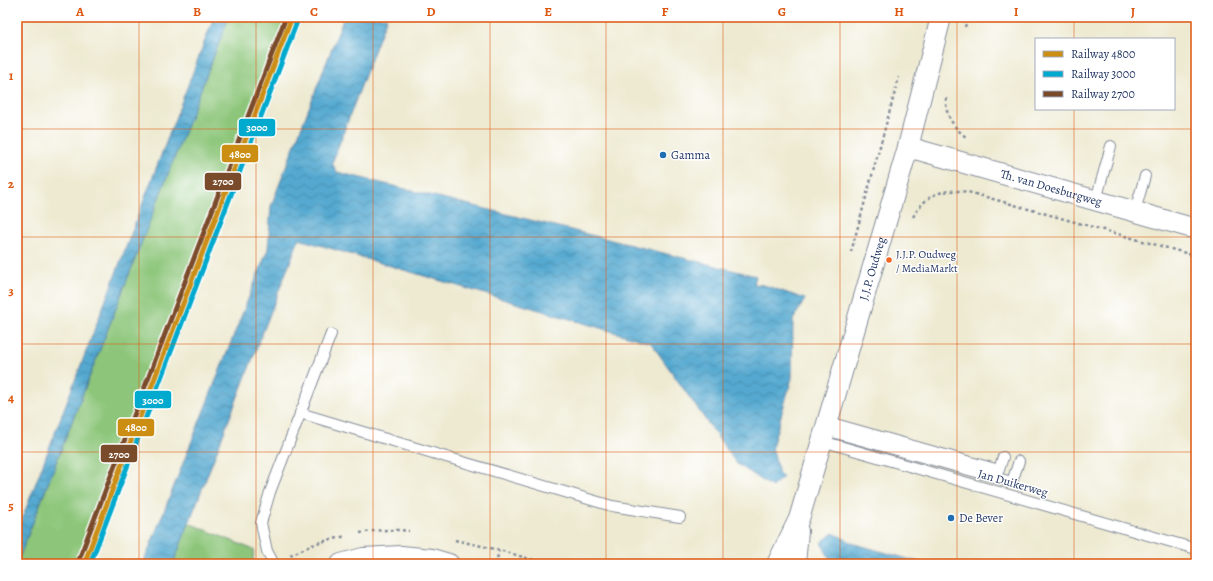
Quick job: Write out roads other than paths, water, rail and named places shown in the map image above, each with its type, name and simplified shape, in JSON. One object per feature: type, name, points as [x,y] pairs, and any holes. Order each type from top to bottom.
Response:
[{"type":"street","name":"J.J.P. Oudweg","points":[[777,564],[799,519],[908,147],[941,17]]},
{"type":"street","name":"Th. van Doesburgweg","points":[[908,147],[1196,229]]},
{"type":"street","name":"J.J.P. Oudweg","points":[[795,564],[799,519]]},
{"type":"street","points":[[341,564],[363,558],[400,556],[432,559],[449,564]]},
{"type":"lane","points":[[1096,200],[1111,146]]},
{"type":"lane","points":[[1135,211],[1145,176]]},
{"type":"lane","points":[[274,564],[267,551],[261,523],[270,492],[331,334]]},
{"type":"lane","points":[[300,413],[443,457],[612,506],[680,517]]},
{"type":"lane","points":[[825,431],[999,470],[1003,457]]},
{"type":"lane","points":[[825,431],[1012,482],[1019,461]]},
{"type":"lane","name":"Jan Duikerweg","points":[[825,431],[1196,549]]},
{"type":"water","points":[[214,17],[229,17],[17,563],[17,532]]},
{"type":"water","points":[[344,17],[387,17],[332,163],[337,172],[756,276],[754,284],[764,285],[805,299],[793,320],[792,378],[772,447],[778,472],[783,477],[772,487],[736,463],[651,343],[299,239],[173,564],[143,564],[268,249],[271,206]]},
{"type":"water","points":[[833,533],[855,544],[926,564],[833,564],[821,543]]},
{"type":"rail line","name":"2700","points":[[78,562],[286,17]]},
{"type":"rail line","name":"4800","points":[[84,564],[292,17]]},
{"type":"rail line","name":"3000","points":[[90,564],[298,19]]},
{"type":"place","name":"Gamma","points":[[663,155]]},
{"type":"place","name":"J.J.P. Oudweg / MediaMarkt","points":[[889,260]]},
{"type":"place","name":"De Bever","points":[[951,518]]}]
